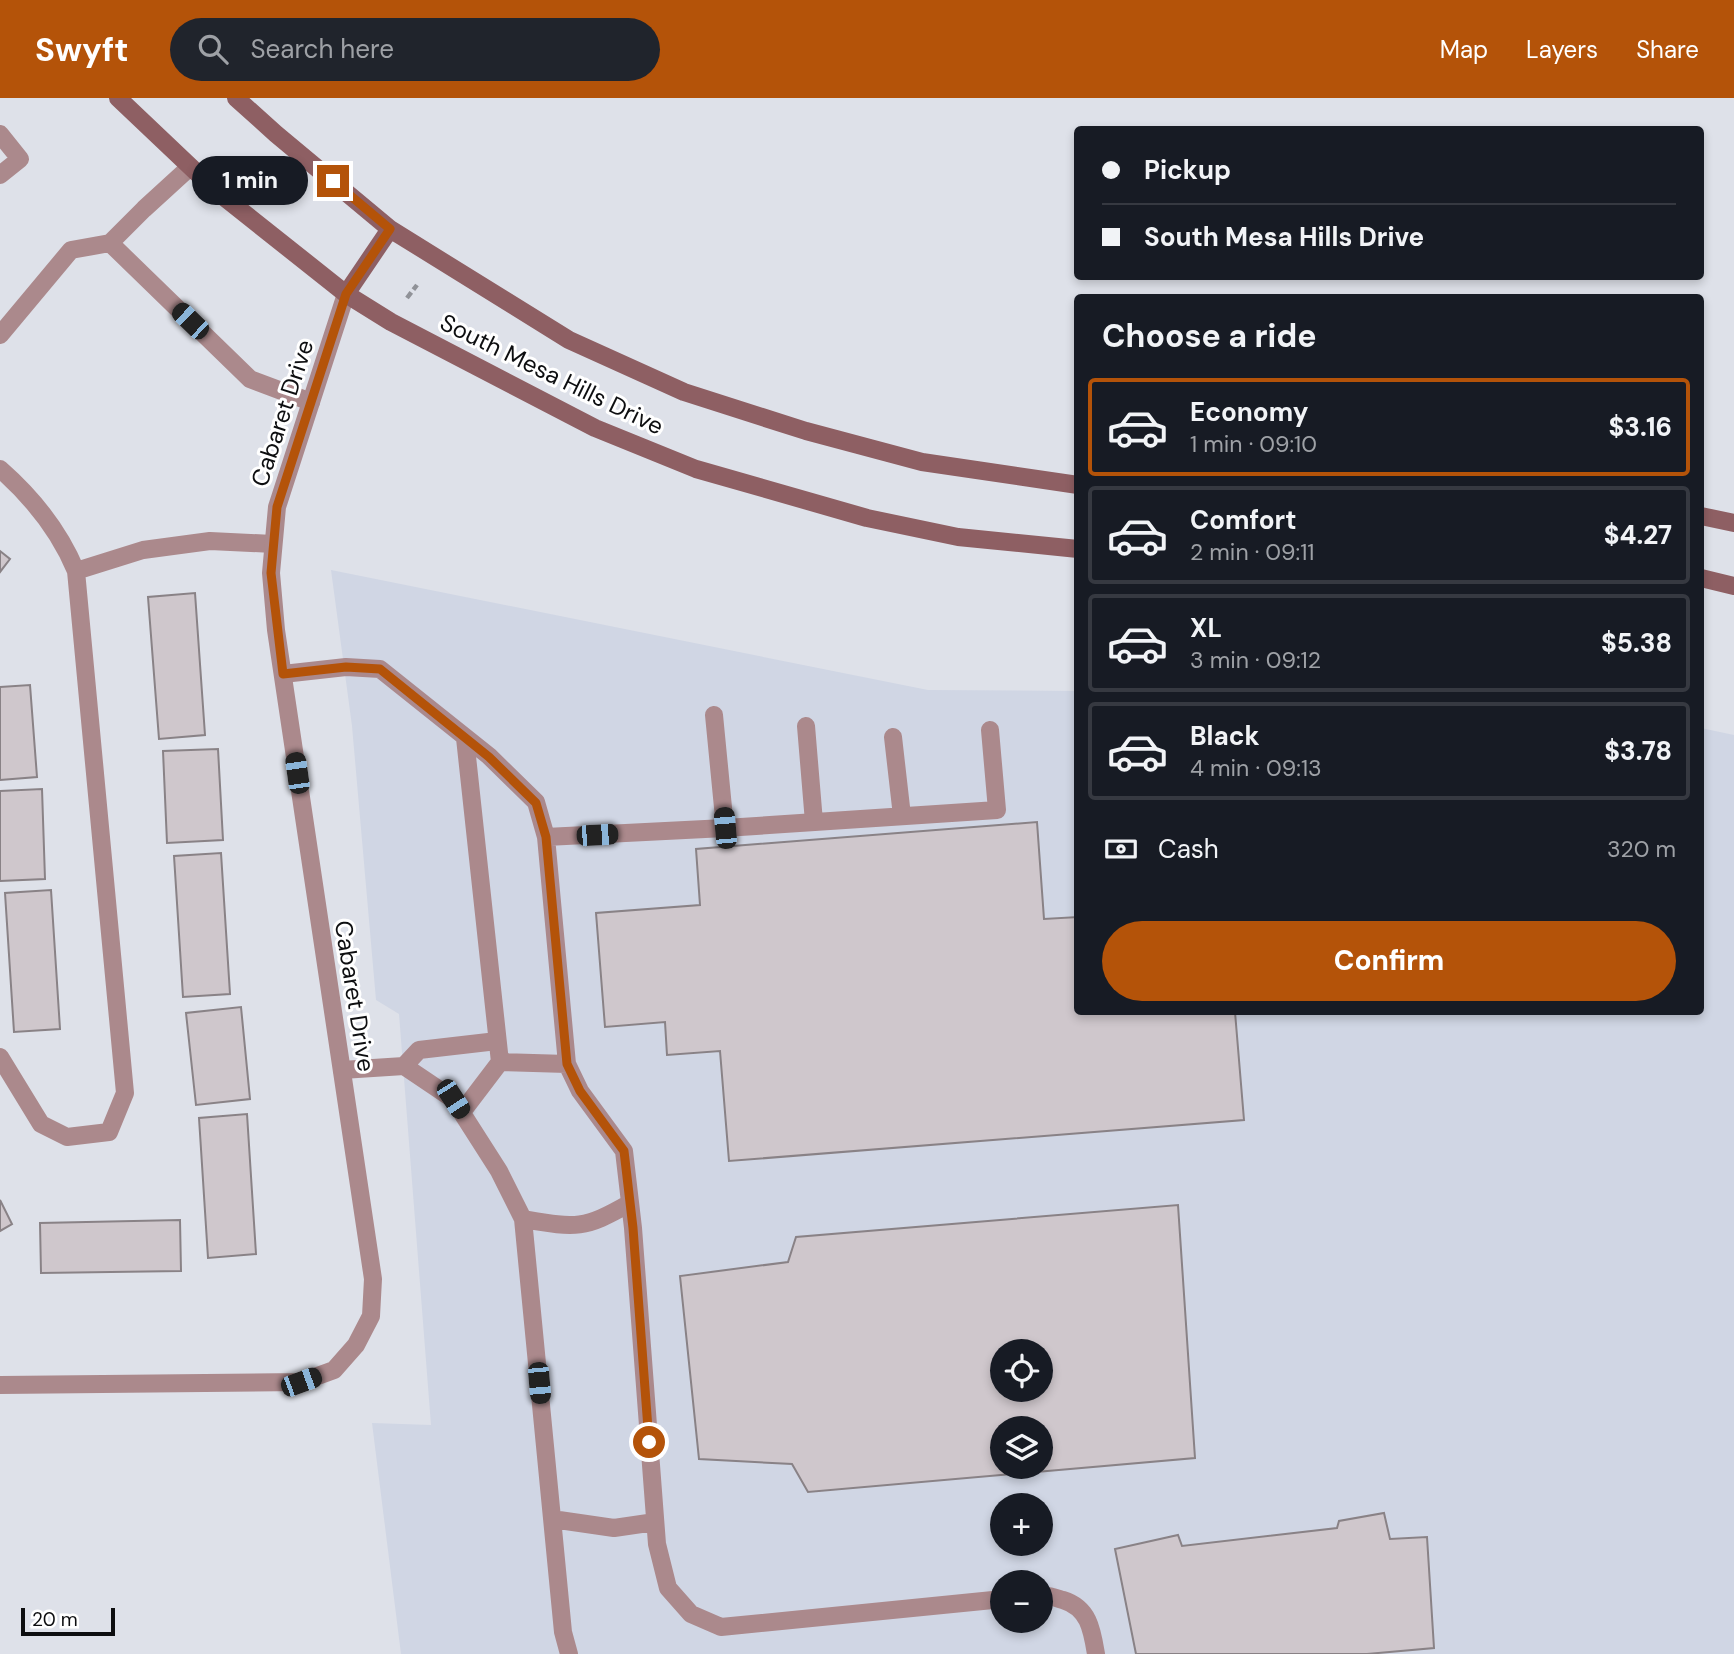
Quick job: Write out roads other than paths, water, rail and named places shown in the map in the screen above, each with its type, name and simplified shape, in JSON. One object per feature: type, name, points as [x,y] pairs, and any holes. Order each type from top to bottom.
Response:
[{"type":"street","name":"South Mesa Hills Drive","points":[[118,98],[215,190],[346,294],[391,322],[595,428],[696,469],[867,518],[945,534],[1074,549]]},
{"type":"street","name":"South Mesa Hills Drive","points":[[236,98],[390,229],[569,340],[684,393],[806,431],[922,462],[1074,484]]},
{"type":"street","points":[[0,134],[20,159],[0,175]]},
{"type":"street","points":[[0,335],[71,250],[110,243],[190,167]]},
{"type":"street","points":[[346,294],[390,229]]},
{"type":"street","points":[[110,243],[250,379],[311,402]]},
{"type":"street","name":"Cabaret Drive","points":[[0,1385],[301,1382],[334,1370],[356,1345],[371,1316],[373,1279],[283,674],[271,573],[277,507],[346,294]]},
{"type":"street","points":[[0,469],[22,489],[53,526],[76,571],[125,1093],[109,1132],[67,1137],[41,1124],[0,1057]]},
{"type":"street","points":[[1704,517],[1734,523]]},
{"type":"street","points":[[76,571],[143,550],[210,541],[274,544]]},
{"type":"street","points":[[1704,579],[1734,586]]},
{"type":"street","points":[[283,674],[346,667],[380,669],[489,757],[536,803],[546,837],[567,1064],[580,1091],[624,1151],[657,1544],[668,1588],[691,1614],[721,1627],[990,1600]]},
{"type":"street","points":[[714,715],[725,828]]},
{"type":"street","points":[[806,726],[814,822]]},
{"type":"street","points":[[546,837],[997,810],[990,730]]},
{"type":"street","points":[[462,1112],[500,1062],[465,737]]},
{"type":"street","points":[[893,737],[901,816]]},
{"type":"street","points":[[404,1066],[419,1050],[497,1041]]},
{"type":"street","points":[[500,1062],[567,1064]]},
{"type":"street","points":[[342,1070],[404,1066],[453,1099],[499,1171],[523,1219],[563,1632],[569,1654]]},
{"type":"street","points":[[523,1219],[569,1227],[597,1222],[630,1203]]},
{"type":"street","points":[[552,1519],[614,1528],[655,1522]]},
{"type":"street","points":[[1053,1597],[1075,1604],[1090,1622],[1096,1654]]}]
